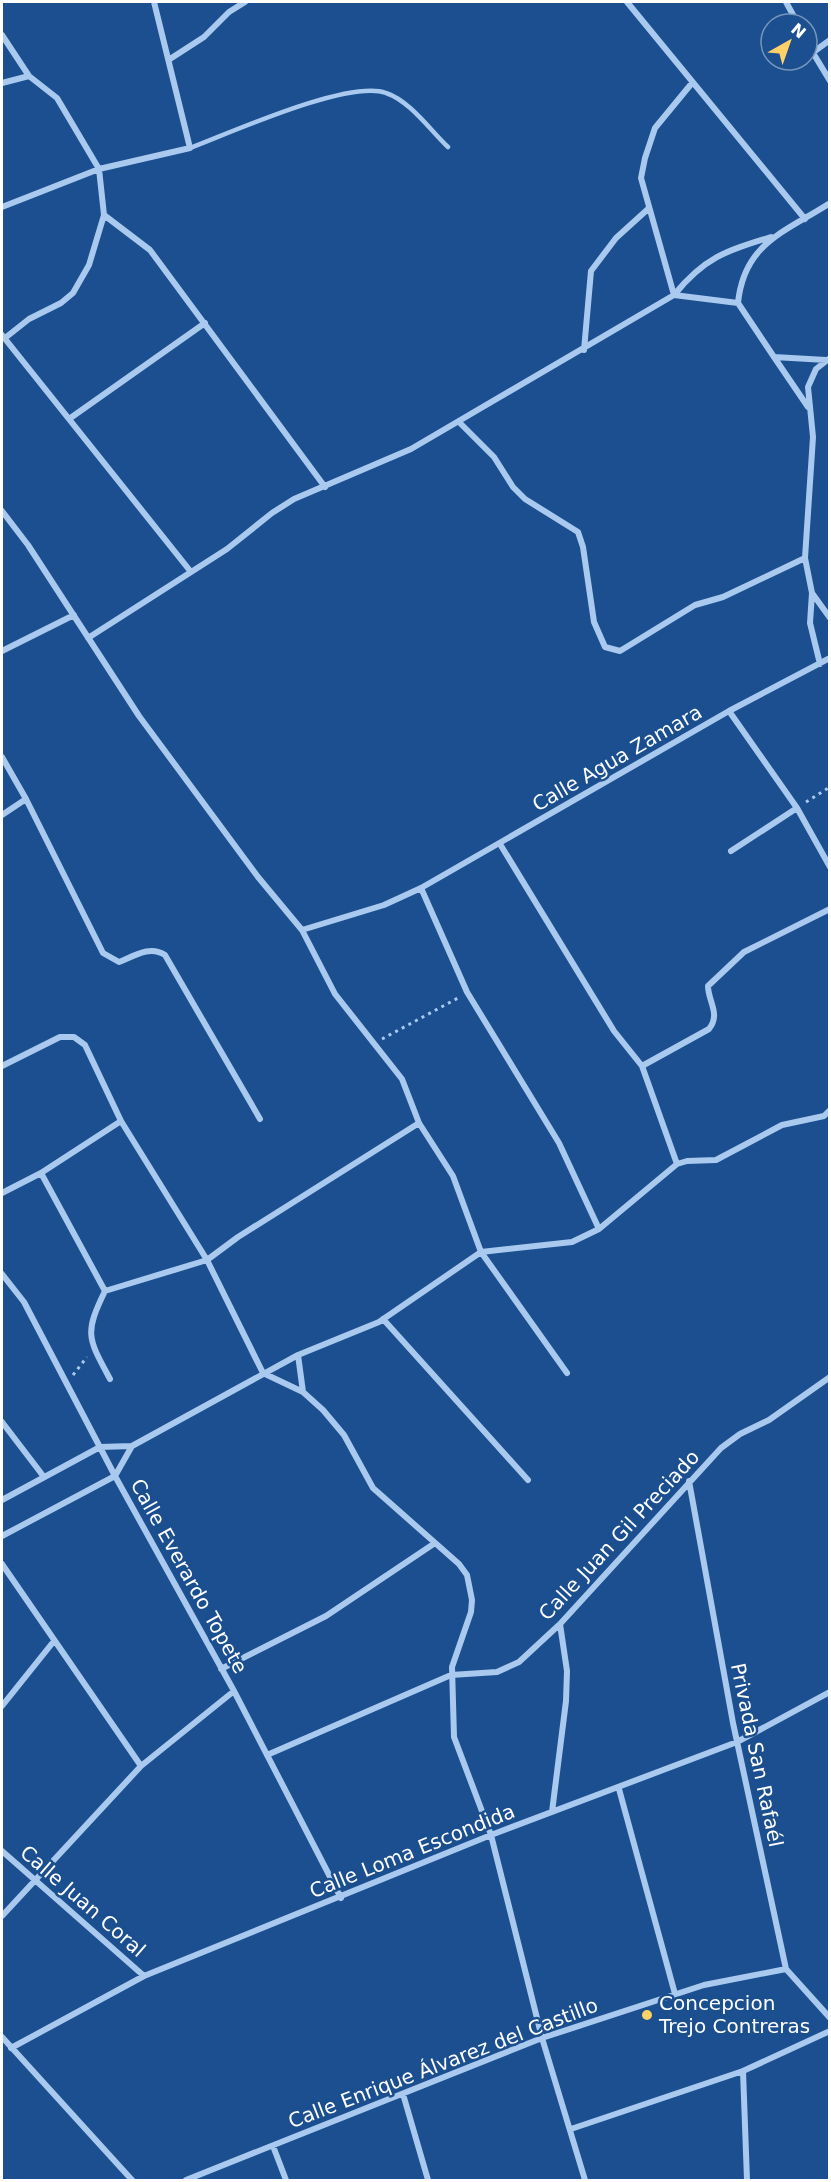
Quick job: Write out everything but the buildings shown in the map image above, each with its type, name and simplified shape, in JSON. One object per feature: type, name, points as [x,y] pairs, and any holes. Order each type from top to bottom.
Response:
[{"type":"street","points":[[2,207],[99,170],[190,148],[170,59],[154,2]]},
{"type":"street","points":[[170,59],[204,37],[229,12],[245,2]]},
{"type":"street","points":[[627,2],[805,219]]},
{"type":"street","points":[[2,35],[29,76],[57,99],[99,170],[104,215],[90,265],[73,292],[61,303],[29,319],[3,336],[191,572]]},
{"type":"street","points":[[819,64],[830,81]]},
{"type":"street","points":[[2,83],[29,76]]},
{"type":"street","points":[[674,295],[648,209],[642,178],[651,137],[660,120],[692,83]]},
{"type":"street","points":[[88,638],[227,549],[272,513],[294,499],[411,449],[460,423],[674,295],[687,279],[710,259],[774,236],[830,203]]},
{"type":"street","points":[[584,350],[591,271],[616,238],[648,209]]},
{"type":"street","points":[[104,215],[150,250],[325,487]]},
{"type":"street","points":[[774,236],[753,255],[745,269],[738,303],[808,408]]},
{"type":"street","points":[[674,295],[738,303]]},
{"type":"street","points":[[69,419],[205,323]]},
{"type":"street","points":[[774,357],[827,359]]},
{"type":"street","points":[[820,664],[810,623],[812,593],[804,558],[813,466],[813,437],[808,408],[810,381],[816,369],[827,359]]},
{"type":"street","points":[[460,423],[494,457],[513,487],[525,499],[578,532],[583,547],[594,622],[605,647],[620,651],[695,605],[723,597],[804,558]]},
{"type":"street","points":[[2,511],[165,751],[302,930],[335,994],[402,1079],[419,1123],[453,1176],[482,1252],[567,1374]]},
{"type":"street","points":[[812,593],[830,618]]},
{"type":"street","points":[[2,651],[74,615]]},
{"type":"street","name":"Calle Agua Zamara","points":[[302,930],[384,905],[421,888],[729,711],[830,657]]},
{"type":"street","points":[[729,711],[796,808],[830,867]]},
{"type":"street","points":[[2,757],[26,799],[100,947],[108,958],[119,962],[150,950],[157,950],[165,955],[260,1119]]},
{"type":"street","points":[[2,815],[26,799]]},
{"type":"street","points":[[731,851],[796,808]]},
{"type":"street","points":[[500,843],[614,1030],[642,1066],[677,1164]]},
{"type":"street","points":[[421,888],[467,992],[559,1143],[599,1229]]},
{"type":"street","points":[[642,1066],[709,1029],[715,1019],[708,986],[740,954],[830,909]]},
{"type":"street","points":[[2,1066],[60,1036],[74,1037],[85,1045],[121,1121],[207,1260],[263,1374],[303,1392],[323,1410],[344,1435],[373,1488],[459,1564],[467,1575],[472,1600],[451,1675],[454,1737],[491,1835],[542,2038],[571,2128],[585,2181]]},
{"type":"street","points":[[2,1500],[100,1447],[132,1446],[298,1355],[383,1319],[482,1252],[572,1242],[599,1229],[677,1164],[687,1161],[716,1160],[782,1125],[824,1116],[830,1110]]},
{"type":"street","points":[[2,1193],[41,1173],[121,1121]]},
{"type":"street","points":[[105,1291],[207,1260],[238,1237],[419,1123]]},
{"type":"street","points":[[41,1173],[105,1291]]},
{"type":"street","name":"Calle Everardo Topete","points":[[2,1274],[24,1302],[115,1476],[234,1691],[341,1898]]},
{"type":"street","points":[[105,1291],[90,1328],[94,1348],[110,1379]]},
{"type":"street","points":[[383,1319],[528,1480]]},
{"type":"street","points":[[298,1355],[303,1392]]},
{"type":"street","name":"Calle Juan Gil Preciado","points":[[267,1755],[451,1675],[507,1669],[519,1662],[560,1624],[689,1481],[730,1441],[769,1419],[830,1377]]},
{"type":"street","points":[[2,1422],[44,1477]]},
{"type":"street","points":[[2,1536],[115,1476],[132,1446]]},
{"type":"street","name":"Privada San Rafaél","points":[[689,1481],[737,1742],[786,1969],[830,2018]]},
{"type":"street","points":[[221,1669],[326,1616],[435,1543]]},
{"type":"street","points":[[2,1564],[141,1766]]},
{"type":"street","points":[[552,1812],[566,1701],[567,1671],[560,1624]]},
{"type":"street","points":[[2,1706],[54,1641]]},
{"type":"street","points":[[2,1916],[141,1766],[234,1691]]},
{"type":"street","name":"Calle Loma Escondida","points":[[11,2048],[70,2013],[144,1976],[341,1898],[491,1835],[619,1789],[737,1742],[830,1692]]},
{"type":"street","points":[[619,1789],[675,1994]]},
{"type":"street","name":"Calle Juan Coral","points":[[2,1851],[144,1976]]},
{"type":"street","name":"Calle Enrique Álvarez del Castillo","points":[[186,2181],[542,2038],[704,1985],[786,1969]]},
{"type":"street","points":[[571,2128],[743,2071],[830,2031]]},
{"type":"street","points":[[2,2037],[132,2181]]},
{"type":"street","points":[[743,2071],[747,2181]]},
{"type":"street","points":[[403,2094],[428,2181]]},
{"type":"street","points":[[273,2146],[286,2181]]},
{"type":"lane","points":[[190,148],[281,113],[357,91],[372,89],[388,93],[401,101],[448,147]]},
{"type":"path","points":[[796,808],[830,787]]},
{"type":"path","points":[[375,1043],[467,992]]},
{"type":"path","points":[[67,1383],[94,1348]]},
{"type":"place","name":"Concepcion Trejo Contreras","points":[[647,2015]]}]
